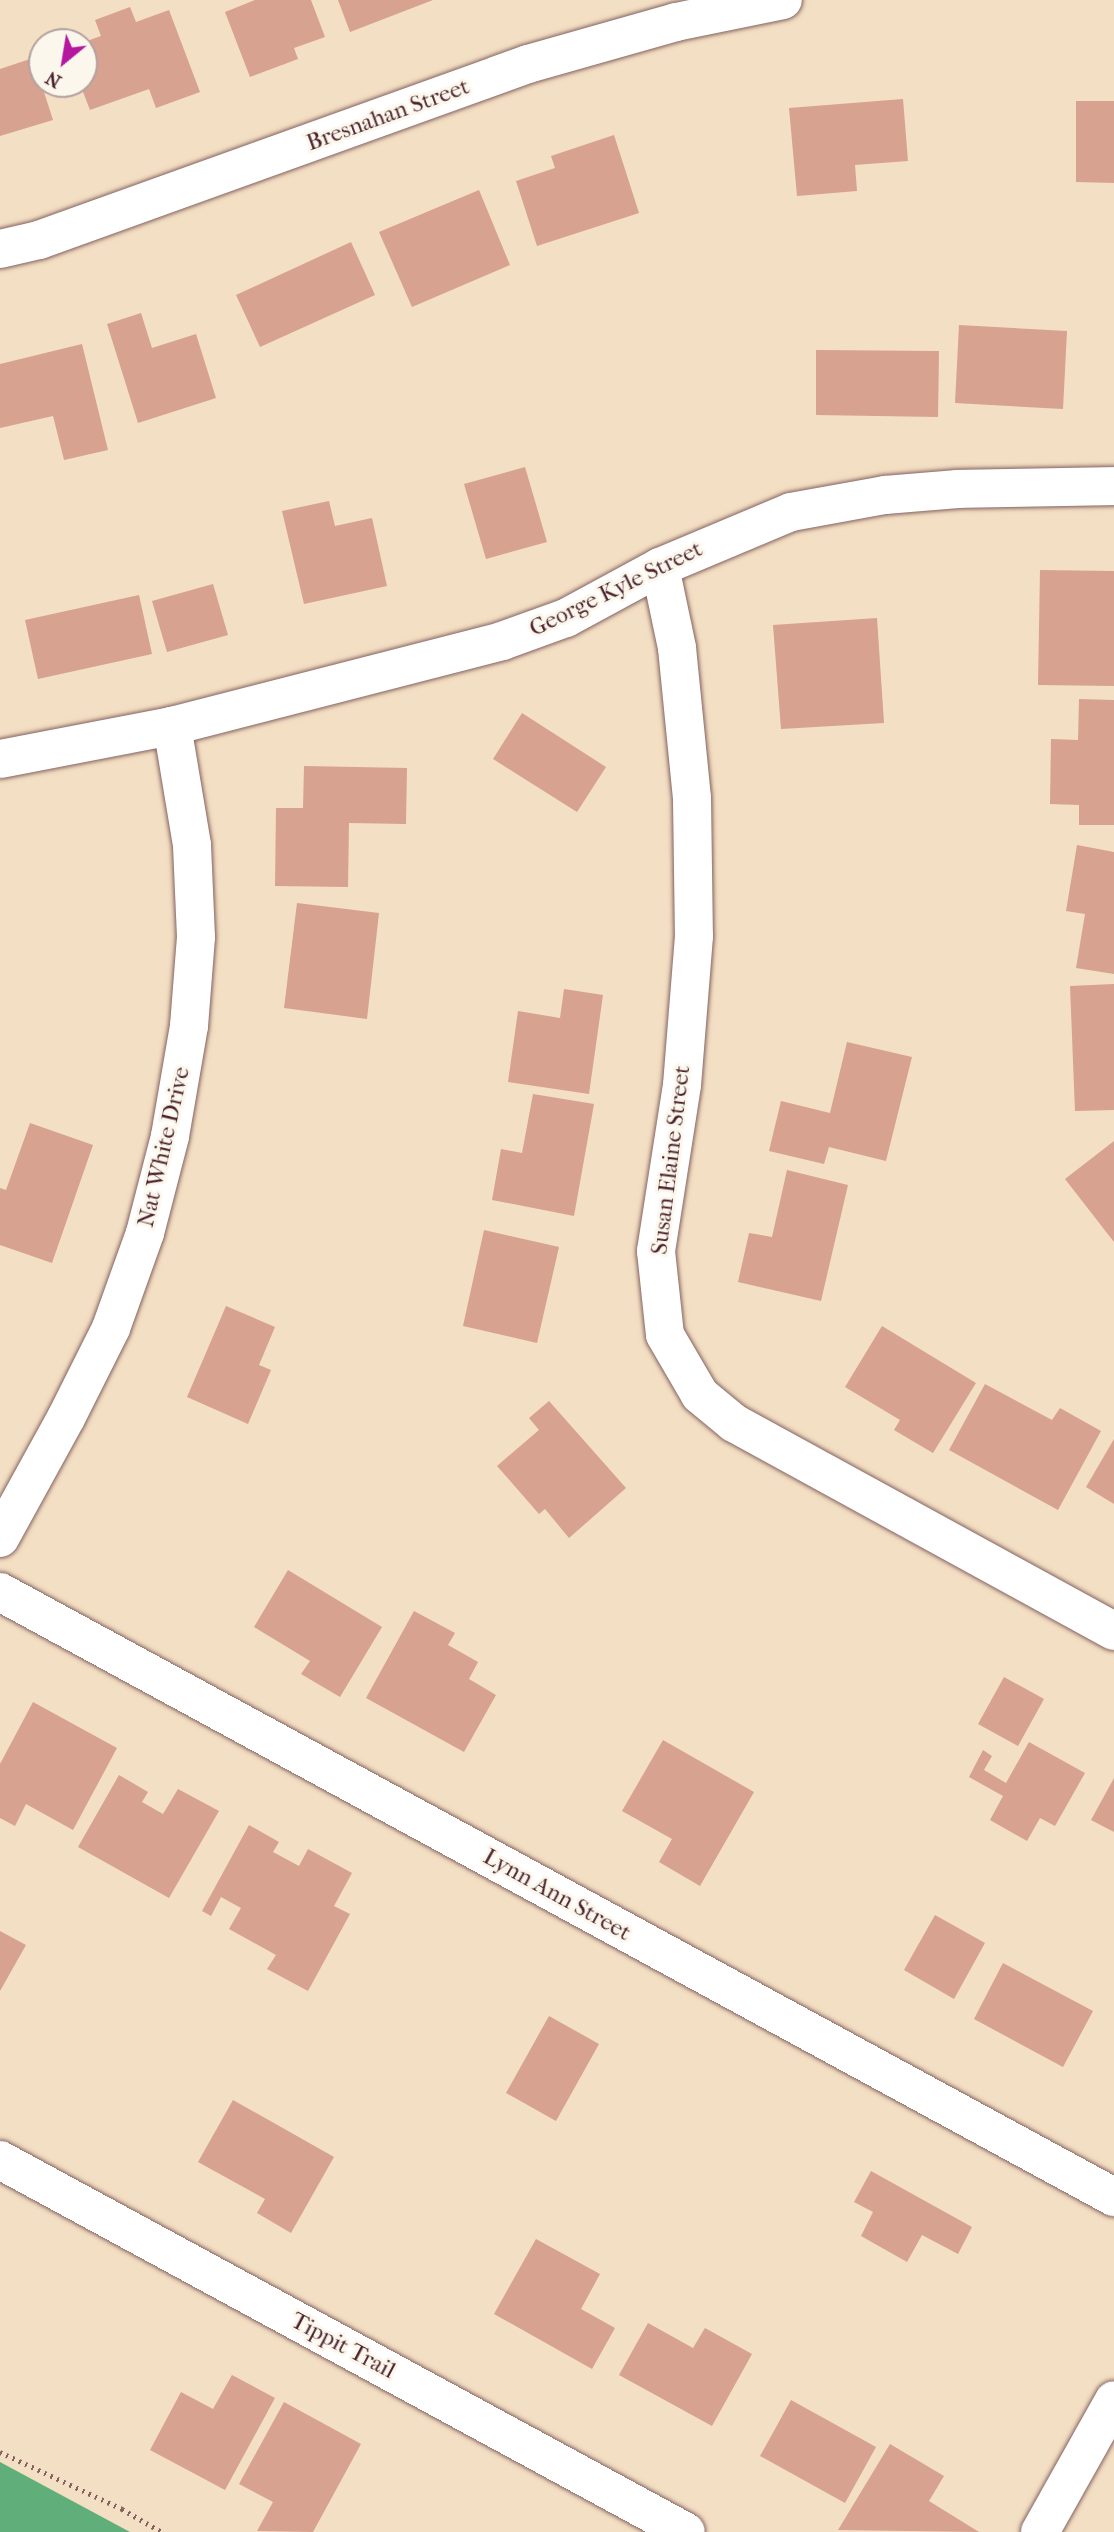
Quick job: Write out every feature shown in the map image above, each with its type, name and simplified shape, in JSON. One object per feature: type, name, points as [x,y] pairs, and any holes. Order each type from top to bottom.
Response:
[{"type":"street","name":"Bresnahan Street","points":[[0,249],[38,240],[676,11],[783,0]]},
{"type":"street","name":"George Kyle Street","points":[[0,759],[172,726],[502,642],[566,618],[660,567],[791,512],[885,495],[958,489],[1114,486]]},
{"type":"street","name":"Susan Elaine Street","points":[[660,567],[677,648],[692,798],[694,936],[682,1085],[656,1251],[665,1335],[700,1395],[734,1423],[1114,1631]]},
{"type":"street","name":"Nat White Drive","points":[[0,1538],[66,1418],[111,1328],[145,1233],[170,1136],[189,1026],[196,937],[192,845],[172,726]]},
{"type":"street","name":"Lynn Ann Street","points":[[0,1592],[1114,2197]]},
{"type":"street","name":"Tippit Trail","points":[[0,2160],[686,2532]]},
{"type":"street","points":[[1040,2532],[1114,2400]]},
{"type":"path","points":[[0,2452],[122,2509],[162,2532]]},
{"type":"green space","points":[[0,2462],[130,2532],[0,2532]]},
{"type":"building","points":[[255,0],[311,0],[325,37],[294,48],[298,59],[250,77],[225,12]]},
{"type":"building","points":[[338,0],[433,0],[350,32]]},
{"type":"building","points":[[130,7],[136,22],[169,10],[200,92],[156,108],[149,89],[90,110],[85,98],[98,98],[98,37],[101,36],[95,20]]},
{"type":"building","points":[[28,60],[28,98],[46,98],[53,120],[0,136],[0,69]]},
{"type":"building","points":[[903,99],[908,161],[855,165],[857,191],[797,196],[789,108]]},
{"type":"building","points":[[1076,101],[1114,101],[1114,183],[1076,182]]},
{"type":"building","points":[[614,135],[639,213],[537,246],[516,181],[555,168],[551,156]]},
{"type":"building","points":[[479,190],[510,265],[412,307],[379,232]]},
{"type":"building","points":[[351,242],[375,295],[260,347],[236,295]]},
{"type":"building","points":[[141,313],[152,348],[196,334],[216,398],[138,423],[107,324]]},
{"type":"building","points":[[959,325],[1067,331],[1063,409],[955,403]]},
{"type":"building","points":[[82,344],[108,450],[64,460],[53,416],[0,428],[0,364]]},
{"type":"building","points":[[816,350],[939,351],[938,417],[816,415]]},
{"type":"building","points":[[525,467],[547,542],[486,559],[464,484]]},
{"type":"building","points":[[329,501],[335,526],[372,518],[387,586],[304,604],[282,511]]},
{"type":"building","points":[[1040,570],[1114,571],[1114,686],[1038,685]]},
{"type":"building","points":[[213,584],[228,635],[167,652],[152,601]]},
{"type":"building","points":[[139,595],[152,654],[38,679],[25,620]]},
{"type":"building","points":[[877,618],[884,723],[781,729],[773,625]]},
{"type":"building","points":[[1079,699],[1114,700],[1114,825],[1079,825],[1079,805],[1050,804],[1051,739],[1078,740]]},
{"type":"building","points":[[522,713],[606,767],[577,812],[493,759]]},
{"type":"building","points":[[304,766],[407,768],[406,824],[349,823],[348,887],[275,886],[276,808],[303,808]]},
{"type":"building","points":[[1077,845],[1114,852],[1114,974],[1076,968],[1085,914],[1066,911]]},
{"type":"building","points":[[297,903],[379,913],[367,1019],[284,1008]]},
{"type":"building","points":[[1114,984],[1114,1110],[1075,1111],[1070,986]]},
{"type":"building","points":[[564,989],[603,995],[589,1094],[508,1082],[518,1011],[560,1018]]},
{"type":"building","points":[[847,1042],[912,1057],[886,1161],[829,1147],[824,1164],[769,1151],[781,1101],[830,1113]]},
{"type":"building","points":[[533,1094],[594,1104],[574,1216],[492,1200],[501,1149],[522,1153]]},
{"type":"building","points":[[30,1123],[93,1145],[52,1263],[0,1245],[0,1188],[6,1190]]},
{"type":"building","points":[[1114,1141],[1114,1242],[1065,1179]]},
{"type":"building","points":[[787,1170],[848,1185],[821,1301],[738,1282],[749,1233],[772,1237]]},
{"type":"building","points":[[484,1230],[559,1247],[537,1343],[463,1326]]},
{"type":"building","points":[[226,1306],[275,1327],[259,1365],[271,1370],[248,1424],[187,1397]]},
{"type":"building","points":[[882,1326],[976,1383],[933,1453],[894,1430],[900,1420],[845,1387]]},
{"type":"building","points":[[985,1384],[1052,1420],[1060,1408],[1101,1431],[1058,1510],[949,1450]]},
{"type":"building","points":[[549,1401],[626,1488],[569,1538],[545,1509],[539,1514],[497,1466],[539,1430],[529,1418]]},
{"type":"building","points":[[1114,1439],[1114,1504],[1086,1487]]},
{"type":"building","points":[[288,1570],[382,1627],[340,1697],[301,1674],[310,1661],[254,1627]]},
{"type":"building","points":[[414,1611],[455,1633],[448,1645],[478,1662],[469,1679],[496,1695],[464,1752],[366,1698]]},
{"type":"building","points":[[1004,1677],[1044,1699],[1018,1746],[978,1724]]},
{"type":"building","points":[[33,1702],[117,1748],[73,1830],[26,1804],[15,1826],[0,1818],[0,1764]]},
{"type":"building","points":[[663,1740],[754,1792],[700,1886],[659,1862],[672,1839],[622,1811]]},
{"type":"building","points":[[1029,1742],[1085,1773],[1055,1826],[1040,1818],[1027,1841],[990,1820],[1003,1796],[969,1777],[983,1750],[992,1756],[984,1770],[1006,1783]]},
{"type":"building","points":[[119,1775],[148,1792],[142,1802],[163,1814],[178,1789],[219,1811],[169,1898],[78,1847]]},
{"type":"building","points":[[1114,1778],[1114,1832],[1091,1820]]},
{"type":"building","points":[[249,1825],[279,1842],[273,1852],[299,1866],[308,1849],[352,1873],[334,1906],[350,1914],[308,1991],[267,1969],[276,1955],[229,1929],[241,1908],[221,1897],[211,1916],[202,1911]]},
{"type":"building","points":[[935,1915],[985,1943],[954,1999],[904,1970]]},
{"type":"building","points":[[0,1931],[26,1945],[0,1991]]},
{"type":"building","points":[[1003,1963],[1093,2011],[1063,2067],[974,2019]]},
{"type":"building","points":[[549,2016],[599,2044],[556,2121],[506,2093]]},
{"type":"building","points":[[233,2100],[334,2157],[291,2233],[257,2213],[265,2199],[198,2162]]},
{"type":"building","points":[[871,2171],[972,2227],[958,2254],[922,2235],[907,2262],[861,2236],[873,2212],[854,2202]]},
{"type":"building","points":[[536,2239],[600,2274],[581,2309],[615,2328],[592,2369],[494,2314]]},
{"type":"building","points":[[648,2323],[693,2348],[705,2328],[752,2354],[712,2426],[619,2375]]},
{"type":"building","points":[[232,2375],[275,2398],[225,2490],[150,2450],[181,2392],[213,2409]]},
{"type":"building","points":[[791,2400],[876,2447],[845,2503],[760,2456]]},
{"type":"building","points":[[284,2402],[361,2444],[313,2532],[257,2531],[273,2502],[239,2484]]},
{"type":"building","points":[[890,2444],[944,2476],[929,2501],[979,2532],[838,2530]]}]
